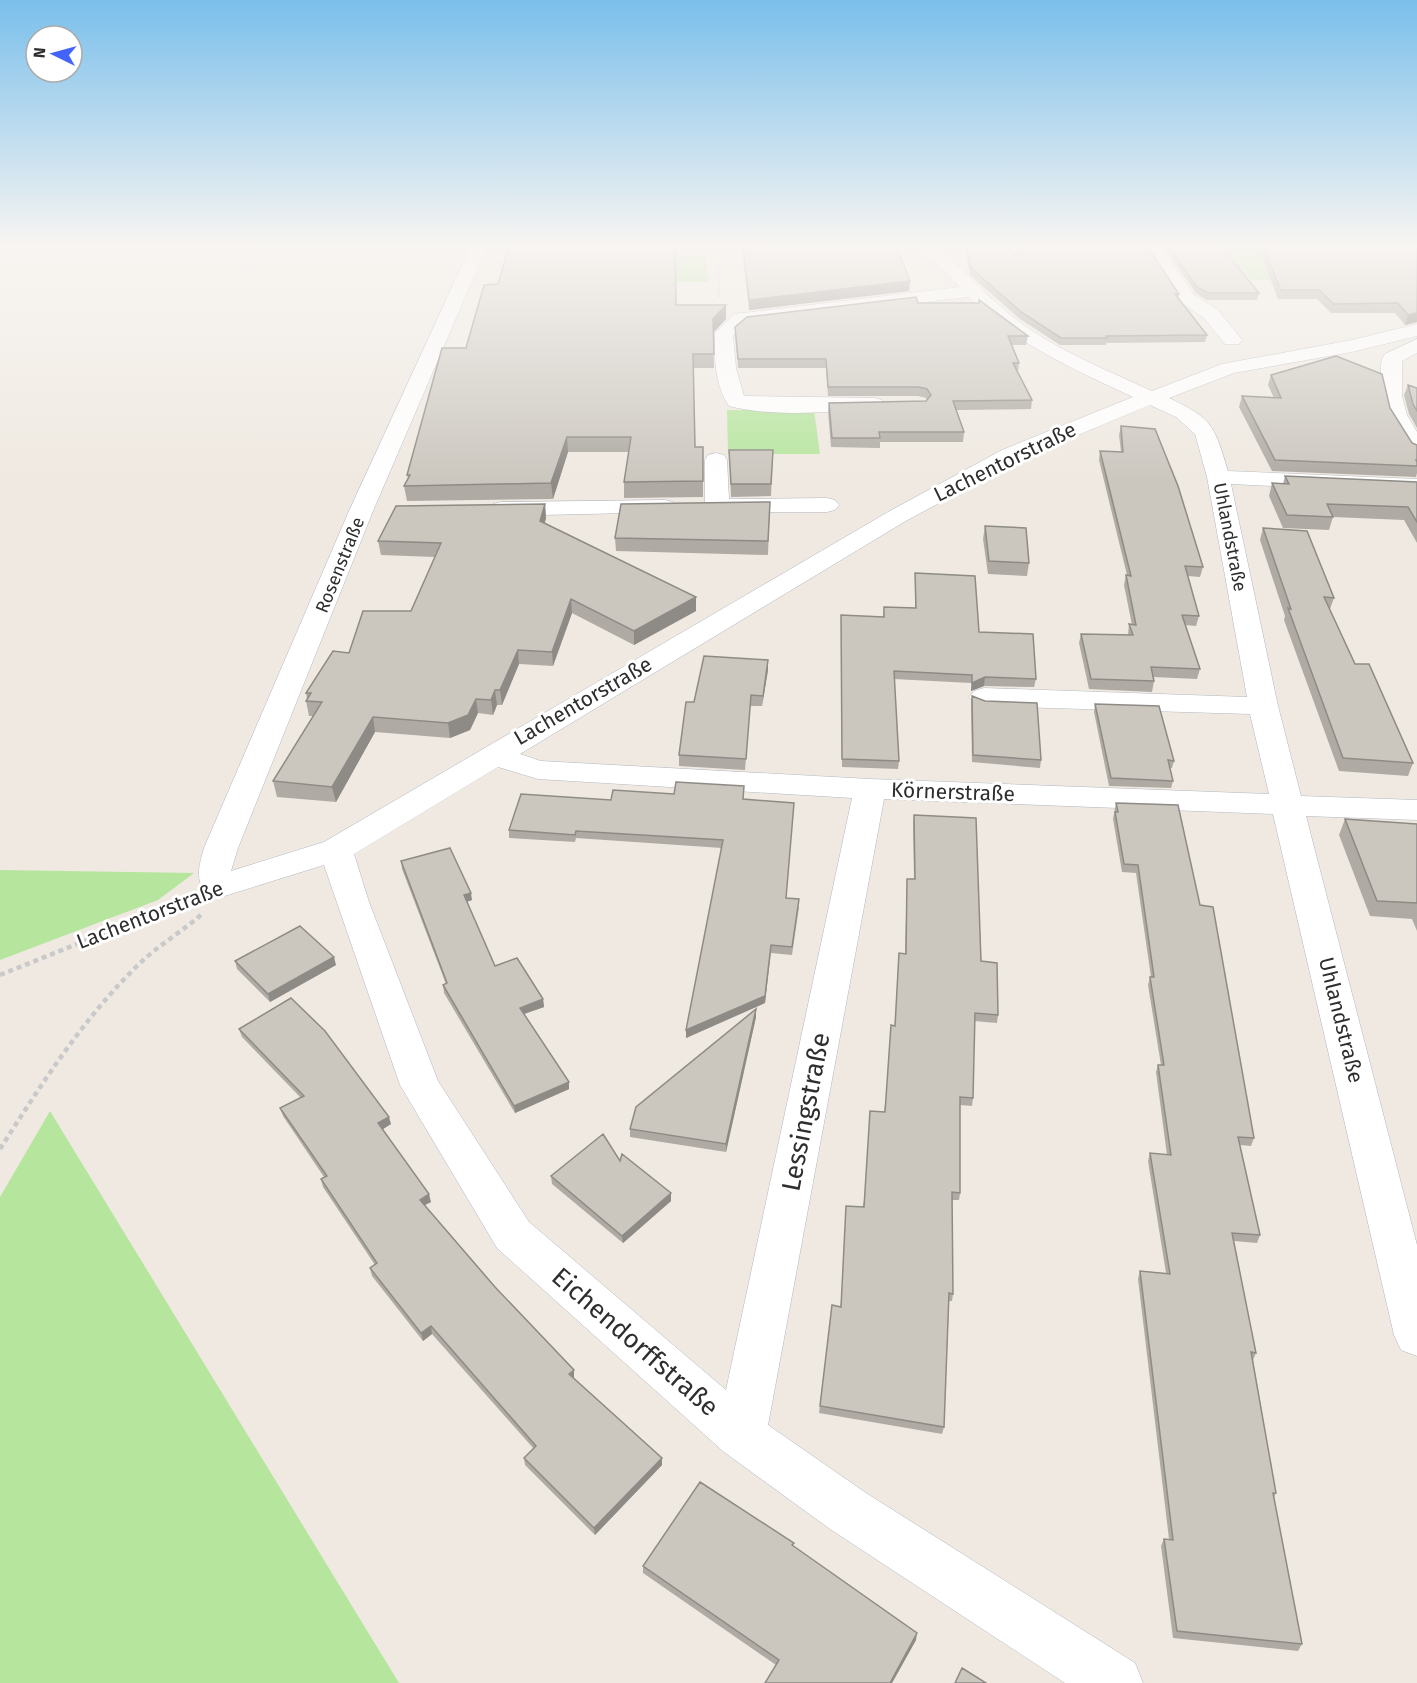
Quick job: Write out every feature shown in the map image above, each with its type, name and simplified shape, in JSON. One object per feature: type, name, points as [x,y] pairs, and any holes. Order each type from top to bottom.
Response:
[{"type":"street","name":"Rosenstraße","points":[[218,887],[214,871],[221,848],[373,511],[448,325]]},
{"type":"street","points":[[733,325],[723,333],[723,351],[729,386],[736,402],[774,405],[896,404]]},
{"type":"street","name":"Uhlandstraße","points":[[1013,325],[1025,335],[1074,362],[1183,413],[1205,431],[1218,477],[1263,705],[1417,1335]]},
{"type":"street","points":[[1220,325],[1232,340]]},
{"type":"street","name":"Lachentorstraße","points":[[218,887],[336,850],[491,755],[896,517],[1010,455],[1070,429],[1153,398],[1214,385],[1328,350],[1417,330]]},
{"type":"street","points":[[1417,345],[1392,358],[1399,382],[1391,407],[1417,447]]},
{"type":"street","points":[[716,460],[717,507]]},
{"type":"street","points":[[1218,477],[1417,486]]},
{"type":"street","points":[[480,510],[827,505]]},
{"type":"street","points":[[984,697],[1263,705]]},
{"type":"street","name":"Körnerstraße","points":[[491,755],[538,770],[870,789],[1417,810]]},
{"type":"street","name":"Lessingstraße","points":[[741,1435],[870,789]]},
{"type":"street","name":"Eichendorffstraße","points":[[336,850],[352,902],[420,1085],[513,1235],[741,1435],[848,1511],[1115,1683]]},
{"type":"path","name":"Lachentorstraße","points":[[0,975],[218,887]]},
{"type":"path","points":[[0,1149],[59,1058],[95,1012],[138,965],[189,926],[213,904],[218,887]]},
{"type":"green space","points":[[727,410],[814,410],[820,454],[728,454]]},
{"type":"green space","points":[[0,870],[194,873],[158,900],[0,960]]},
{"type":"green space","points":[[50,1111],[399,1683],[0,1683],[0,1197]]},
{"type":"building","points":[[473,325],[713,325],[714,354],[693,354],[695,447],[703,447],[703,481],[624,482],[631,437],[567,437],[551,483],[404,486],[410,475],[407,475],[442,348],[466,348]]},
{"type":"building","points":[[738,325],[1012,325],[1028,336],[1008,336],[1019,363],[1013,363],[1032,400],[953,401],[964,432],[879,432],[880,438],[832,438],[829,403],[926,401],[931,395],[927,389],[919,387],[828,387],[826,359],[738,359],[735,327]]},
{"type":"building","points":[[1040,325],[1199,325],[1207,335],[1106,336],[1107,338],[1061,338]]},
{"type":"building","points":[[1336,356],[1382,374],[1390,408],[1412,443],[1417,445],[1417,466],[1275,460],[1242,396],[1281,398],[1271,375]]},
{"type":"building","points":[[1408,385],[1417,388],[1417,411],[1413,404]]},
{"type":"building","points":[[1121,426],[1155,429],[1178,486],[1203,567],[1185,566],[1199,616],[1182,615],[1200,669],[1151,667],[1154,681],[1091,679],[1081,634],[1133,635],[1129,624],[1136,625],[1126,575],[1131,576],[1100,451],[1123,452]]},
{"type":"building","points":[[729,450],[773,450],[771,484],[731,484]]},
{"type":"building","points":[[1285,476],[1417,482],[1417,522],[1408,507],[1327,504],[1333,517],[1287,515],[1272,483],[1289,484]]},
{"type":"building","points":[[770,502],[768,541],[615,538],[621,504]]},
{"type":"building","points":[[545,504],[540,521],[696,597],[634,631],[571,599],[552,652],[518,650],[500,690],[495,690],[491,700],[476,699],[468,715],[448,723],[373,717],[332,787],[273,781],[322,702],[306,701],[311,693],[306,693],[333,651],[349,653],[363,611],[411,611],[441,543],[378,541],[396,506]]},
{"type":"building","points":[[985,526],[1026,528],[1029,563],[989,561]]},
{"type":"building","points":[[1263,528],[1307,531],[1334,598],[1324,597],[1355,664],[1369,664],[1413,763],[1343,758],[1288,608],[1291,609]]},
{"type":"building","points":[[915,573],[975,576],[979,632],[1033,634],[1036,679],[985,677],[972,683],[972,675],[894,671],[899,761],[842,759],[841,615],[884,617],[884,607],[916,608]]},
{"type":"building","points":[[704,656],[768,660],[763,696],[751,695],[746,759],[679,755],[686,702],[694,702]]},
{"type":"building","points":[[972,696],[985,701],[1037,703],[1041,760],[973,755]]},
{"type":"building","points":[[1095,704],[1159,706],[1174,761],[1168,760],[1173,781],[1111,778]]},
{"type":"building","points":[[676,782],[744,786],[743,799],[794,803],[786,898],[799,899],[792,947],[771,945],[765,996],[686,1030],[723,840],[576,831],[575,835],[509,830],[521,794],[611,800],[613,790],[674,794]]},
{"type":"building","points":[[1116,803],[1178,805],[1200,905],[1213,907],[1254,1138],[1238,1137],[1260,1235],[1232,1233],[1256,1353],[1251,1352],[1276,1493],[1273,1493],[1302,1644],[1177,1631],[1164,1539],[1173,1540],[1140,1271],[1170,1274],[1150,1153],[1171,1155],[1158,1065],[1164,1065],[1150,977],[1154,977],[1138,865],[1124,864],[1115,812],[1118,812]]},
{"type":"building","points":[[914,815],[976,818],[981,961],[997,963],[998,1015],[975,1013],[973,1098],[960,1097],[960,1193],[952,1192],[953,1294],[949,1293],[944,1427],[820,1406],[832,1305],[841,1307],[846,1206],[864,1207],[870,1111],[885,1112],[891,1025],[895,1026],[899,953],[906,954],[907,879],[915,879]]},
{"type":"building","points":[[1345,819],[1417,824],[1417,903],[1377,901]]},
{"type":"building","points":[[450,848],[471,893],[464,895],[495,966],[517,958],[543,999],[520,1008],[569,1082],[514,1106],[443,985],[447,983],[401,861]]},
{"type":"building","points":[[300,926],[334,957],[268,994],[235,961]]},
{"type":"building","points":[[291,998],[325,1031],[389,1117],[378,1123],[429,1194],[420,1200],[495,1287],[574,1370],[569,1374],[662,1458],[594,1528],[524,1458],[536,1446],[431,1326],[421,1333],[370,1268],[377,1263],[321,1179],[327,1176],[280,1108],[304,1096],[239,1029]]},
{"type":"building","points":[[756,1009],[726,1144],[630,1129],[636,1107]]},
{"type":"building","points":[[603,1134],[620,1161],[622,1154],[671,1193],[622,1236],[551,1176]]},
{"type":"building","points":[[700,1482],[794,1543],[792,1545],[917,1633],[890,1683],[765,1683],[779,1660],[643,1566]]},
{"type":"building","points":[[962,1668],[986,1683],[955,1683]]}]
